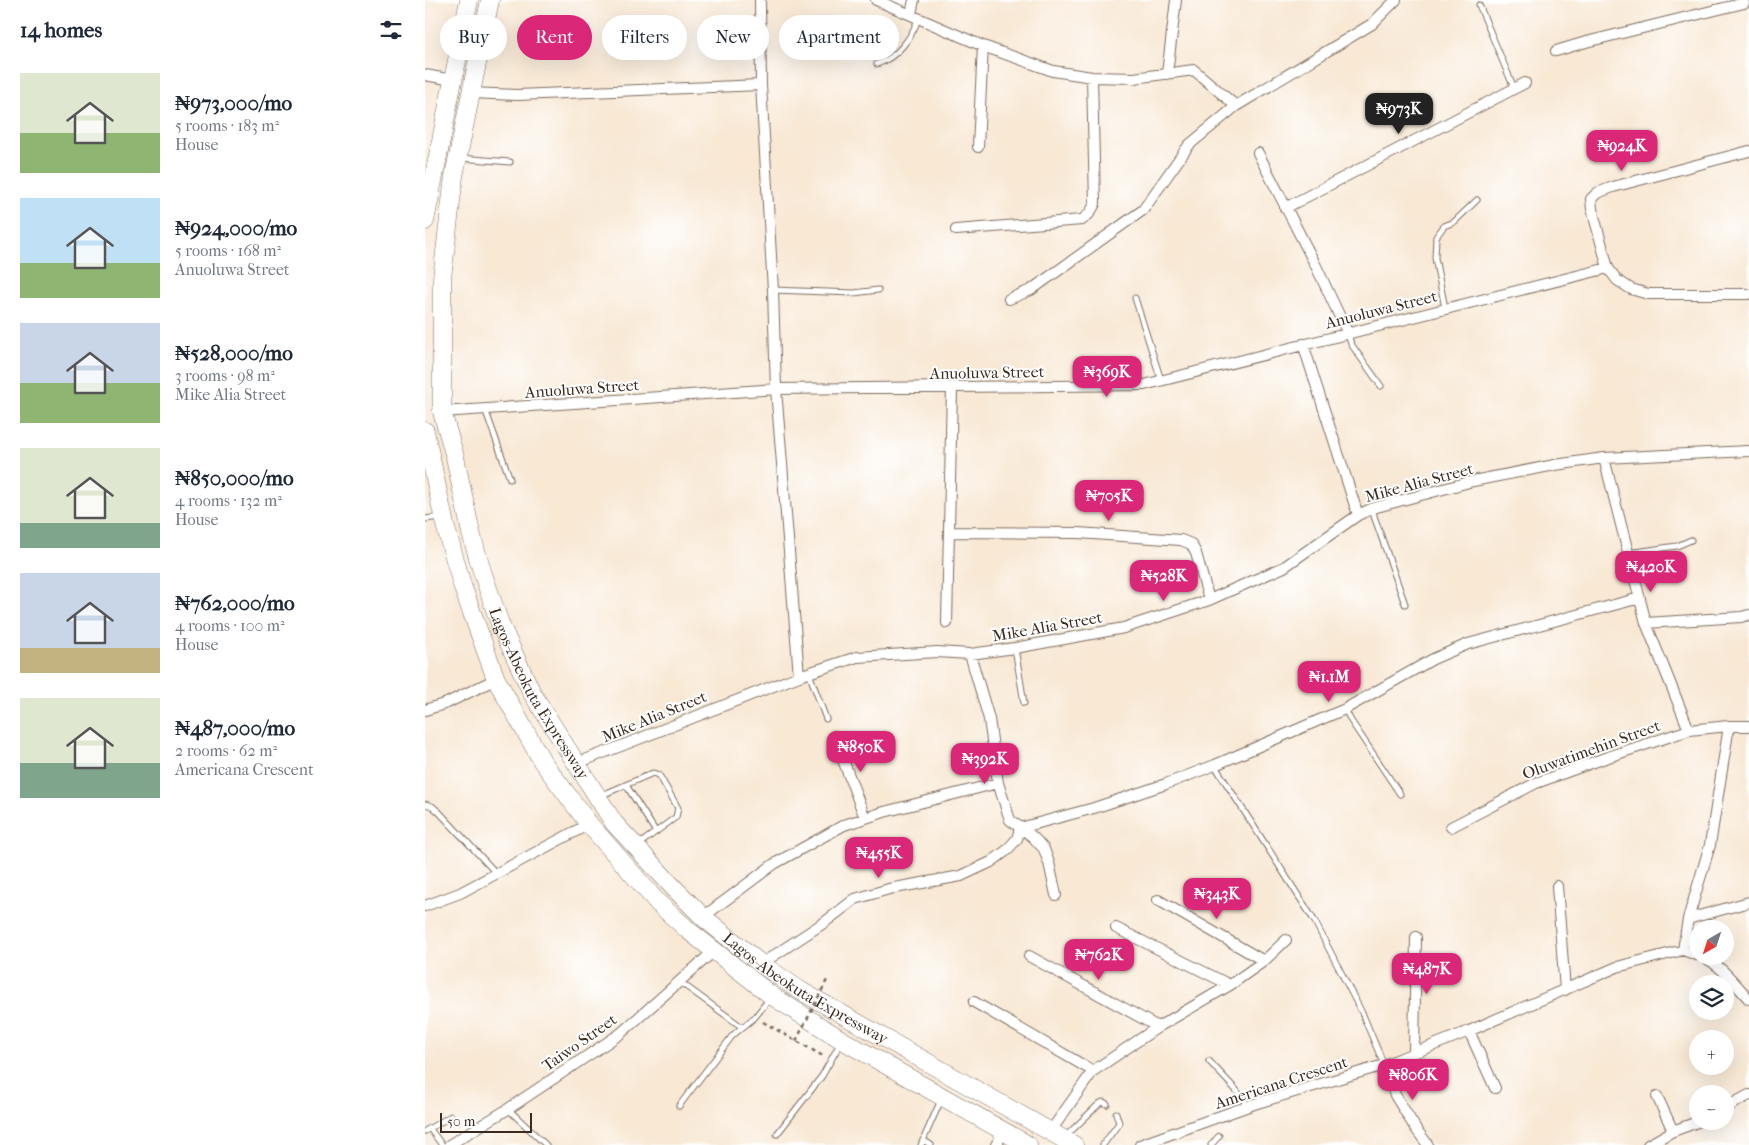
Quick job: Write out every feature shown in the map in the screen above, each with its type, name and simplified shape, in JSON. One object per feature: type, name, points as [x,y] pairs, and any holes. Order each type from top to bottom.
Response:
[{"type":"highway","points":[[425,221],[427,195],[469,0]]},
{"type":"highway","name":"Lagos-Abeokuta Expressway","points":[[490,0],[458,158],[444,251],[442,278],[442,412],[455,457],[471,533],[500,624],[531,693],[614,823],[673,888],[703,917],[761,964],[832,1010],[1062,1139]]},
{"type":"highway","name":"Lagos-Abeokuta Expressway","points":[[425,431],[443,517],[463,588],[496,679],[541,761],[589,824],[658,903],[689,931],[772,996],[842,1040],[942,1098],[1000,1138],[1028,1145]]},
{"type":"street","points":[[760,0],[761,85],[773,290],[775,389],[804,674]]},
{"type":"street","points":[[876,0],[983,46],[1053,71],[1092,77],[1134,78],[1194,70],[1236,106]]},
{"type":"street","points":[[914,0],[915,16]]},
{"type":"street","points":[[1167,74],[1176,0]]},
{"type":"street","points":[[1009,299],[1031,290],[1143,210],[1189,144],[1236,106],[1372,24],[1396,0]]},
{"type":"street","points":[[1556,51],[1745,4]]},
{"type":"street","points":[[978,147],[983,46]]},
{"type":"street","points":[[425,75],[453,80]]},
{"type":"street","points":[[956,230],[1082,220],[1089,214],[1095,204],[1092,77]]},
{"type":"street","points":[[1285,208],[1525,82]]},
{"type":"street","points":[[471,93],[517,95],[761,85]]},
{"type":"street","points":[[1749,152],[1613,187],[1597,192],[1591,199],[1608,268],[1617,280],[1624,285],[1648,294],[1749,294]]},
{"type":"street","points":[[1258,153],[1316,266],[1348,334]]},
{"type":"street","name":"Anuoluwa Street","points":[[442,412],[775,389],[1144,385],[1608,268]]},
{"type":"street","points":[[1303,344],[1358,515]]},
{"type":"street","points":[[947,623],[952,388]]},
{"type":"street","name":"Mike Alia Street","points":[[575,764],[804,674],[857,657],[937,652],[970,654],[1015,648],[1124,628],[1209,600],[1284,567],[1358,515],[1373,508],[1473,482],[1555,465],[1604,458],[1749,451]]},
{"type":"street","points":[[1604,458],[1646,623],[1689,730]]},
{"type":"street","points":[[950,532],[1078,533],[1181,540],[1191,544],[1196,553],[1209,600]]},
{"type":"street","points":[[1020,828],[1094,808],[1215,765],[1345,709],[1433,659],[1469,644],[1640,598]]},
{"type":"street","points":[[1646,623],[1749,615]]},
{"type":"street","points":[[970,654],[989,719],[998,783],[1010,820],[1033,837],[1044,849],[1056,894]]},
{"type":"street","points":[[425,710],[447,704],[496,679]]},
{"type":"street","points":[[1689,952],[1683,950],[1688,919],[1711,845],[1729,726]]},
{"type":"street","name":"Oluwatimehin Street","points":[[1451,827],[1536,783],[1689,730],[1749,726]]},
{"type":"street","points":[[834,736],[865,818]]},
{"type":"street","points":[[703,917],[774,864],[844,825],[998,783]]},
{"type":"street","points":[[425,906],[461,893],[497,875],[544,847],[589,824]]},
{"type":"street","points":[[761,964],[825,922],[855,899],[889,890],[961,876],[991,862],[1006,851],[1017,839],[1020,828]]},
{"type":"street","points":[[1557,886],[1565,990]]},
{"type":"street","points":[[1158,900],[1264,961]]},
{"type":"street","points":[[1688,919],[1749,902]]},
{"type":"street","points":[[1116,928],[1230,985]]},
{"type":"street","points":[[1414,1052],[1416,937]]},
{"type":"street","points":[[1062,1139],[1093,1070],[1158,1027],[1230,985],[1264,961],[1286,940]]},
{"type":"street","name":"Taiwo Street","points":[[449,1145],[508,1109],[620,1034],[715,950]]},
{"type":"street","name":"Americana Crescent","points":[[1140,1145],[1248,1107],[1384,1065],[1469,1031],[1617,967],[1683,950]]},
{"type":"street","points":[[1029,956],[1158,1027]]},
{"type":"street","points":[[1716,965],[1749,999]]},
{"type":"street","points":[[974,1002],[1093,1070]]},
{"type":"street","points":[[1469,1031],[1495,1088]]},
{"type":"street","points":[[1384,1065],[1395,1095],[1428,1145]]},
{"type":"street","points":[[1734,1103],[1749,1095]]},
{"type":"street","points":[[1657,1096],[1673,1132]]},
{"type":"street","points":[[1648,1145],[1689,1125]]},
{"type":"lane","points":[[1479,5],[1514,89]]},
{"type":"lane","points":[[877,64],[883,62],[904,45],[915,28],[915,16]]},
{"type":"lane","points":[[458,158],[510,162]]},
{"type":"lane","points":[[1445,308],[1435,258],[1436,237],[1444,226],[1454,222],[1477,200]]},
{"type":"lane","points":[[773,290],[854,294],[878,290]]},
{"type":"lane","points":[[1135,298],[1161,381]]},
{"type":"lane","points":[[1348,334],[1351,344],[1381,386]]},
{"type":"lane","points":[[485,409],[510,479]]},
{"type":"lane","points":[[1373,508],[1374,516],[1405,604]]},
{"type":"lane","points":[[425,519],[443,517]]},
{"type":"lane","points":[[1628,553],[1677,546],[1691,540]]},
{"type":"lane","points":[[1015,648],[1024,703]]},
{"type":"lane","points":[[804,674],[826,719]]},
{"type":"lane","points":[[1345,709],[1400,794]]},
{"type":"lane","points":[[1215,765],[1313,920],[1363,1015],[1384,1065]]},
{"type":"lane","points":[[597,798],[653,773],[659,775],[678,808],[678,812],[676,817],[636,847]]},
{"type":"lane","points":[[626,785],[655,832]]},
{"type":"lane","points":[[425,804],[432,806],[439,812],[497,875]]},
{"type":"lane","points":[[679,981],[742,1027]]},
{"type":"lane","points":[[679,1106],[733,1035],[755,1017],[772,996]]},
{"type":"lane","points":[[777,1134],[822,1076],[842,1040]]},
{"type":"lane","points":[[1209,1061],[1237,1091],[1248,1107]]},
{"type":"lane","points":[[931,1145],[922,1143],[942,1098]]},
{"type":"lane","points":[[1062,1139],[1099,1104],[1103,1102],[1107,1104]]},
{"type":"lane","points":[[508,1109],[546,1145]]},
{"type":"lane","points":[[1103,1145],[1119,1123],[1116,1113]]},
{"type":"lane","points":[[442,1145],[427,1130],[451,1116]]},
{"type":"lane","points":[[1211,1145],[1219,1136]]},
{"type":"path","points":[[797,1041],[828,978]]},
{"type":"path","points":[[755,1017],[831,1060]]}]
